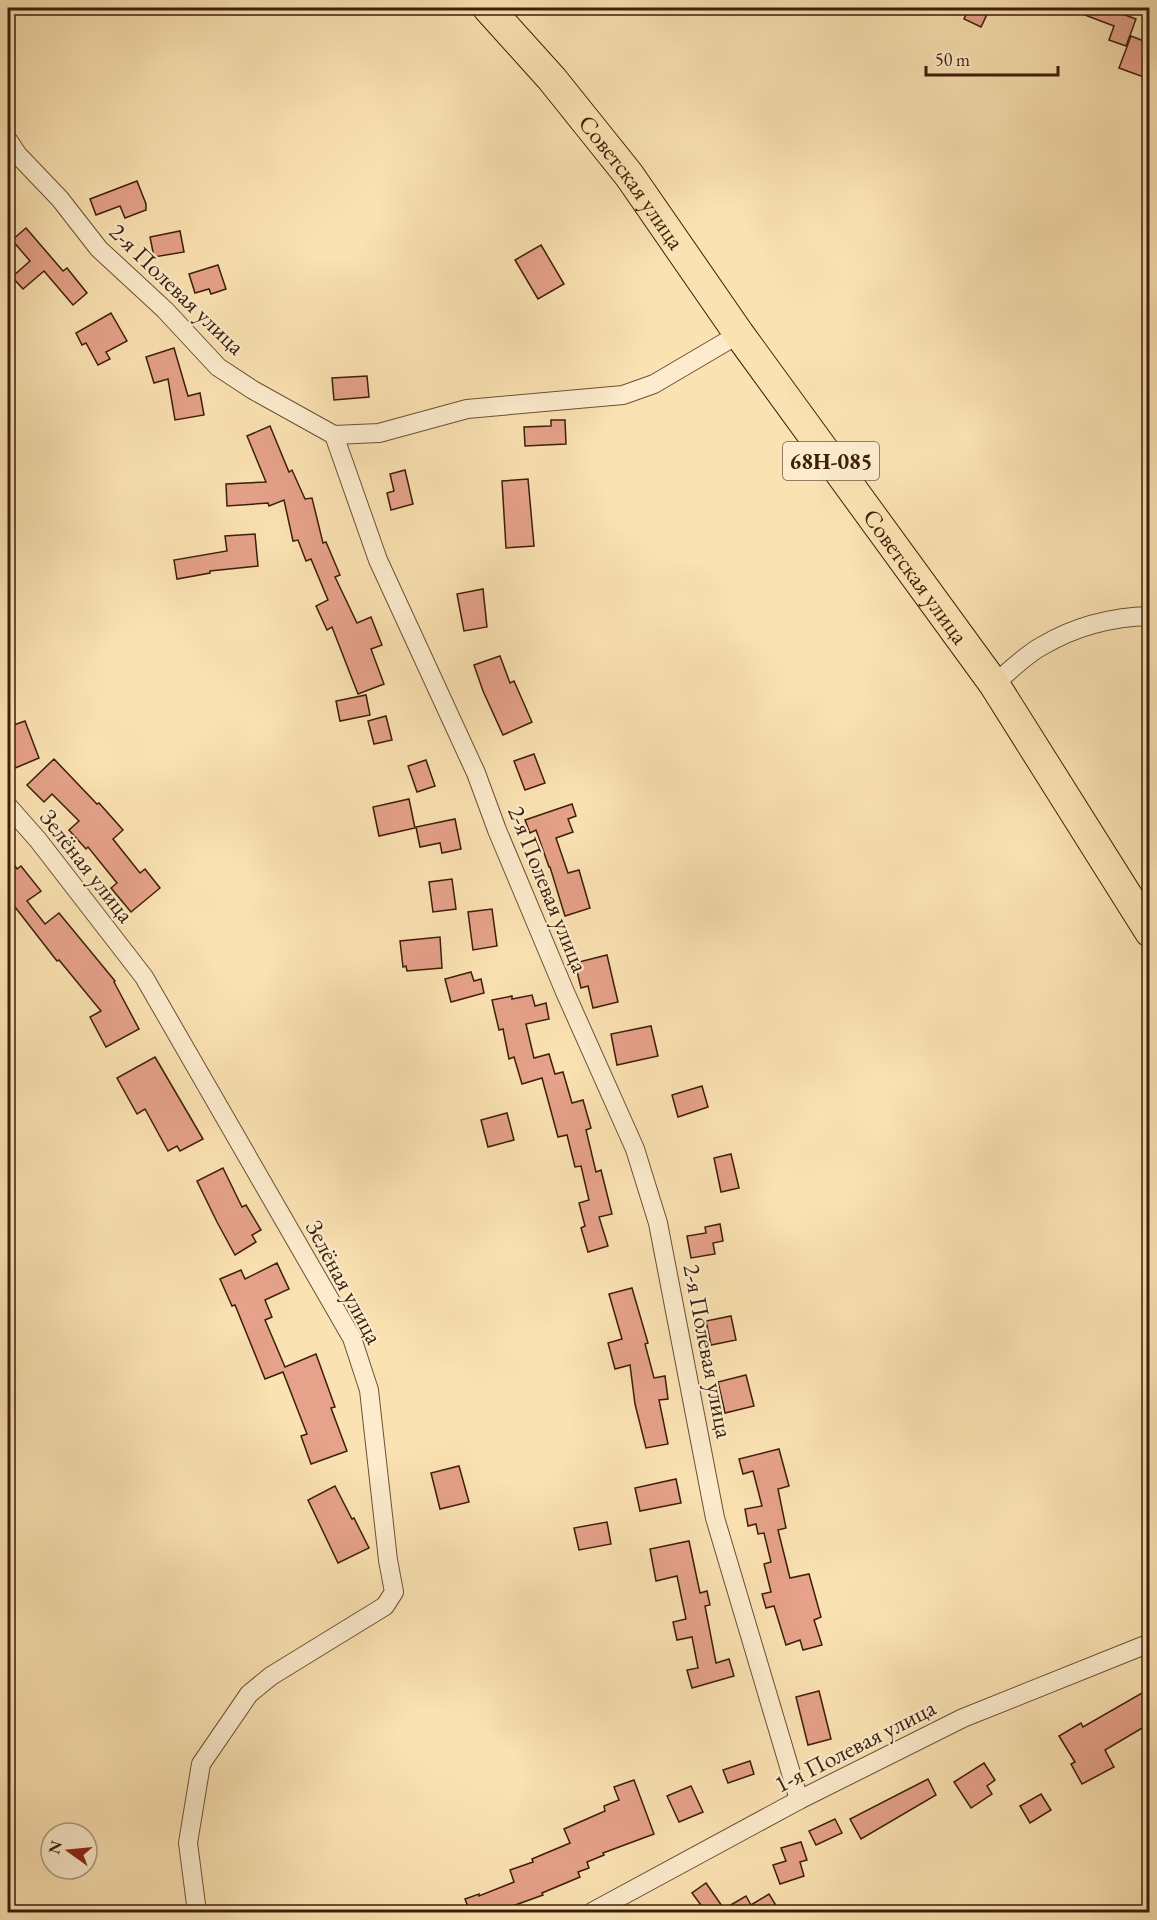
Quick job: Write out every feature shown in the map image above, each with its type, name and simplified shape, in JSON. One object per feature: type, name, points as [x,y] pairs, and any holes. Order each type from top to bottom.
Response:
[{"type":"main road","name":"Советская улица","points":[[490,8],[552,78],[629,175],[739,334],[994,684],[1149,932]]},
{"type":"street","name":"2-я Полевая улица","points":[[8,140],[18,155],[60,199],[99,249],[165,310],[218,367],[253,390],[334,435],[378,560],[476,773],[497,830],[560,981],[635,1149],[658,1224],[716,1518],[800,1800]]},
{"type":"street","points":[[334,435],[379,433],[467,409],[623,395],[654,384],[739,334]]},
{"type":"street","points":[[994,684],[1040,646],[1082,628],[1122,617],[1149,616]]},
{"type":"street","name":"Зелёная улица","points":[[8,806],[38,840],[144,977],[351,1338],[369,1390],[388,1560],[394,1592],[385,1606],[271,1676],[249,1694],[201,1764],[188,1843],[197,1912]]},
{"type":"street","name":"1-я Полевая улица","points":[[592,1912],[800,1800],[963,1718],[1149,1643]]},
{"type":"building","points":[[969,8],[990,8],[981,27],[964,19]]},
{"type":"building","points":[[1069,8],[1116,8],[1114,11],[1136,19],[1126,46],[1109,40],[1114,26]]},
{"type":"building","points":[[1131,36],[1149,43],[1149,79],[1119,68]]},
{"type":"building","points":[[137,181],[146,210],[125,218],[120,206],[96,215],[90,199]]},
{"type":"building","points":[[26,228],[63,271],[67,268],[87,293],[73,305],[44,271],[23,289],[12,277],[30,261],[12,240]]},
{"type":"building","points":[[180,231],[184,252],[154,257],[150,237]]},
{"type":"building","points":[[541,245],[564,284],[538,299],[515,260]]},
{"type":"building","points":[[218,265],[226,289],[211,294],[209,289],[195,293],[189,274]]},
{"type":"building","points":[[111,313],[127,341],[106,352],[110,359],[98,365],[86,343],[82,345],[76,333]]},
{"type":"building","points":[[174,348],[188,396],[200,393],[204,415],[175,420],[168,379],[154,383],[146,357]]},
{"type":"building","points":[[367,376],[369,397],[334,400],[332,378]]},
{"type":"building","points":[[551,420],[565,420],[566,444],[525,446],[524,427],[551,426]]},
{"type":"building","points":[[270,426],[289,472],[292,470],[305,499],[312,498],[323,543],[326,542],[340,575],[335,577],[357,623],[371,617],[382,645],[371,649],[384,684],[358,694],[332,627],[327,630],[316,606],[328,600],[311,559],[306,561],[298,540],[293,541],[284,500],[269,506],[268,503],[227,506],[226,484],[266,482],[247,436]]},
{"type":"building","points":[[405,470],[413,504],[391,510],[387,493],[394,491],[390,474]]},
{"type":"building","points":[[528,479],[534,546],[506,548],[502,481]]},
{"type":"building","points":[[255,534],[258,566],[210,571],[210,573],[177,579],[174,560],[227,551],[225,536]]},
{"type":"building","points":[[483,589],[487,627],[464,631],[457,594]]},
{"type":"building","points":[[500,656],[510,683],[514,681],[532,722],[503,735],[474,665]]},
{"type":"building","points":[[366,695],[370,715],[340,721],[336,701]]},
{"type":"building","points":[[386,716],[392,740],[374,744],[368,721]]},
{"type":"building","points":[[25,721],[39,758],[8,771],[8,727]]},
{"type":"building","points":[[534,754],[545,783],[525,790],[514,761]]},
{"type":"building","points":[[54,759],[123,830],[113,839],[140,873],[145,869],[160,888],[131,912],[111,888],[117,883],[88,847],[86,849],[69,830],[79,821],[52,794],[44,802],[27,785]]},
{"type":"building","points":[[426,760],[435,786],[417,792],[408,766]]},
{"type":"building","points":[[409,799],[415,828],[379,836],[373,807]]},
{"type":"building","points":[[572,804],[576,816],[568,819],[573,832],[556,838],[568,873],[579,870],[590,908],[565,916],[536,830],[530,833],[525,820]]},
{"type":"building","points":[[455,819],[461,849],[442,853],[440,843],[420,847],[416,827]]},
{"type":"building","points":[[8,855],[17,869],[21,866],[41,891],[27,901],[45,924],[59,913],[115,981],[139,1029],[106,1047],[90,1017],[101,1011],[59,960],[57,961],[8,898]]},
{"type":"building","points":[[452,879],[456,909],[433,912],[429,882]]},
{"type":"building","points":[[492,909],[497,946],[473,950],[468,912]]},
{"type":"building","points":[[440,937],[442,968],[407,971],[406,966],[403,967],[400,941]]},
{"type":"building","points":[[607,955],[618,1002],[593,1008],[588,986],[581,988],[575,963]]},
{"type":"building","points":[[471,972],[474,981],[481,979],[484,993],[451,1002],[445,979]]},
{"type":"building","points":[[532,995],[535,1006],[546,1003],[549,1019],[526,1024],[534,1058],[549,1054],[555,1074],[563,1072],[572,1103],[583,1100],[591,1128],[586,1130],[596,1172],[601,1170],[612,1214],[599,1217],[608,1246],[588,1252],[581,1228],[585,1226],[579,1203],[589,1200],[581,1166],[575,1167],[567,1135],[558,1137],[542,1078],[522,1084],[514,1057],[509,1059],[503,1029],[499,1030],[492,1000]]},
{"type":"building","points":[[651,1026],[658,1056],[617,1065],[611,1034]]},
{"type":"building","points":[[155,1057],[203,1139],[180,1151],[177,1146],[168,1151],[145,1109],[137,1114],[117,1078]]},
{"type":"building","points":[[702,1086],[708,1107],[678,1117],[672,1095]]},
{"type":"building","points":[[507,1113],[514,1140],[488,1147],[481,1120]]},
{"type":"building","points":[[731,1154],[739,1188],[721,1192],[714,1158]]},
{"type":"building","points":[[223,1168],[242,1207],[246,1205],[261,1230],[252,1235],[256,1242],[235,1255],[197,1181]]},
{"type":"building","points":[[720,1224],[723,1241],[713,1243],[715,1254],[691,1258],[687,1236],[706,1233],[705,1227]]},
{"type":"building","points":[[277,1263],[289,1289],[265,1300],[272,1317],[265,1320],[285,1367],[316,1354],[335,1407],[331,1408],[347,1451],[311,1464],[301,1436],[307,1434],[283,1372],[265,1379],[235,1305],[232,1306],[220,1279],[241,1270],[245,1279]]},
{"type":"building","points":[[632,1288],[648,1343],[645,1344],[654,1378],[665,1376],[668,1399],[659,1400],[668,1444],[646,1448],[635,1404],[630,1365],[615,1369],[608,1343],[622,1339],[609,1294]]},
{"type":"building","points":[[731,1316],[736,1340],[711,1345],[706,1321]]},
{"type":"building","points":[[746,1375],[754,1406],[725,1413],[718,1382]]},
{"type":"building","points":[[779,1449],[789,1486],[778,1489],[786,1528],[778,1530],[790,1578],[809,1574],[821,1617],[814,1620],[822,1645],[803,1650],[800,1640],[786,1645],[774,1606],[766,1608],[762,1594],[771,1592],[764,1564],[771,1562],[764,1533],[758,1534],[756,1524],[748,1526],[745,1509],[762,1506],[753,1471],[743,1474],[739,1459]]},
{"type":"building","points":[[459,1466],[469,1502],[440,1509],[431,1473]]},
{"type":"building","points":[[676,1479],[681,1503],[640,1511],[635,1488]]},
{"type":"building","points":[[335,1486],[369,1548],[338,1563],[308,1500]]},
{"type":"building","points":[[607,1522],[611,1544],[579,1550],[574,1528]]},
{"type":"building","points":[[689,1541],[700,1593],[707,1591],[710,1605],[705,1606],[716,1663],[729,1659],[734,1676],[692,1688],[687,1670],[698,1668],[692,1637],[677,1640],[673,1622],[686,1619],[677,1576],[656,1581],[650,1549]]},
{"type":"building","points":[[1149,1689],[1149,1724],[1105,1750],[1114,1767],[1082,1784],[1071,1764],[1075,1762],[1059,1736],[1081,1723],[1083,1727]]},
{"type":"building","points":[[819,1691],[831,1739],[808,1745],[796,1697]]},
{"type":"building","points":[[750,1761],[754,1774],[728,1783],[723,1770]]},
{"type":"building","points":[[984,1763],[995,1780],[987,1786],[992,1794],[971,1808],[954,1782]]},
{"type":"building","points":[[928,1779],[936,1795],[861,1839],[850,1819]]},
{"type":"building","points":[[634,1780],[654,1834],[603,1853],[604,1855],[587,1862],[589,1868],[578,1872],[580,1877],[542,1893],[543,1895],[496,1912],[470,1912],[465,1899],[514,1882],[510,1870],[533,1862],[532,1859],[570,1843],[564,1829],[605,1811],[604,1806],[619,1800],[614,1787]]},
{"type":"building","points":[[691,1786],[703,1812],[679,1822],[667,1796]]},
{"type":"building","points":[[1041,1794],[1051,1810],[1030,1823],[1020,1806]]},
{"type":"building","points":[[835,1819],[842,1833],[816,1845],[809,1831]]},
{"type":"building","points":[[801,1842],[807,1860],[800,1862],[804,1876],[780,1884],[773,1865],[786,1861],[781,1848]]},
{"type":"building","points":[[706,1883],[724,1909],[746,1896],[751,1905],[769,1894],[780,1912],[706,1912],[692,1893]]}]
